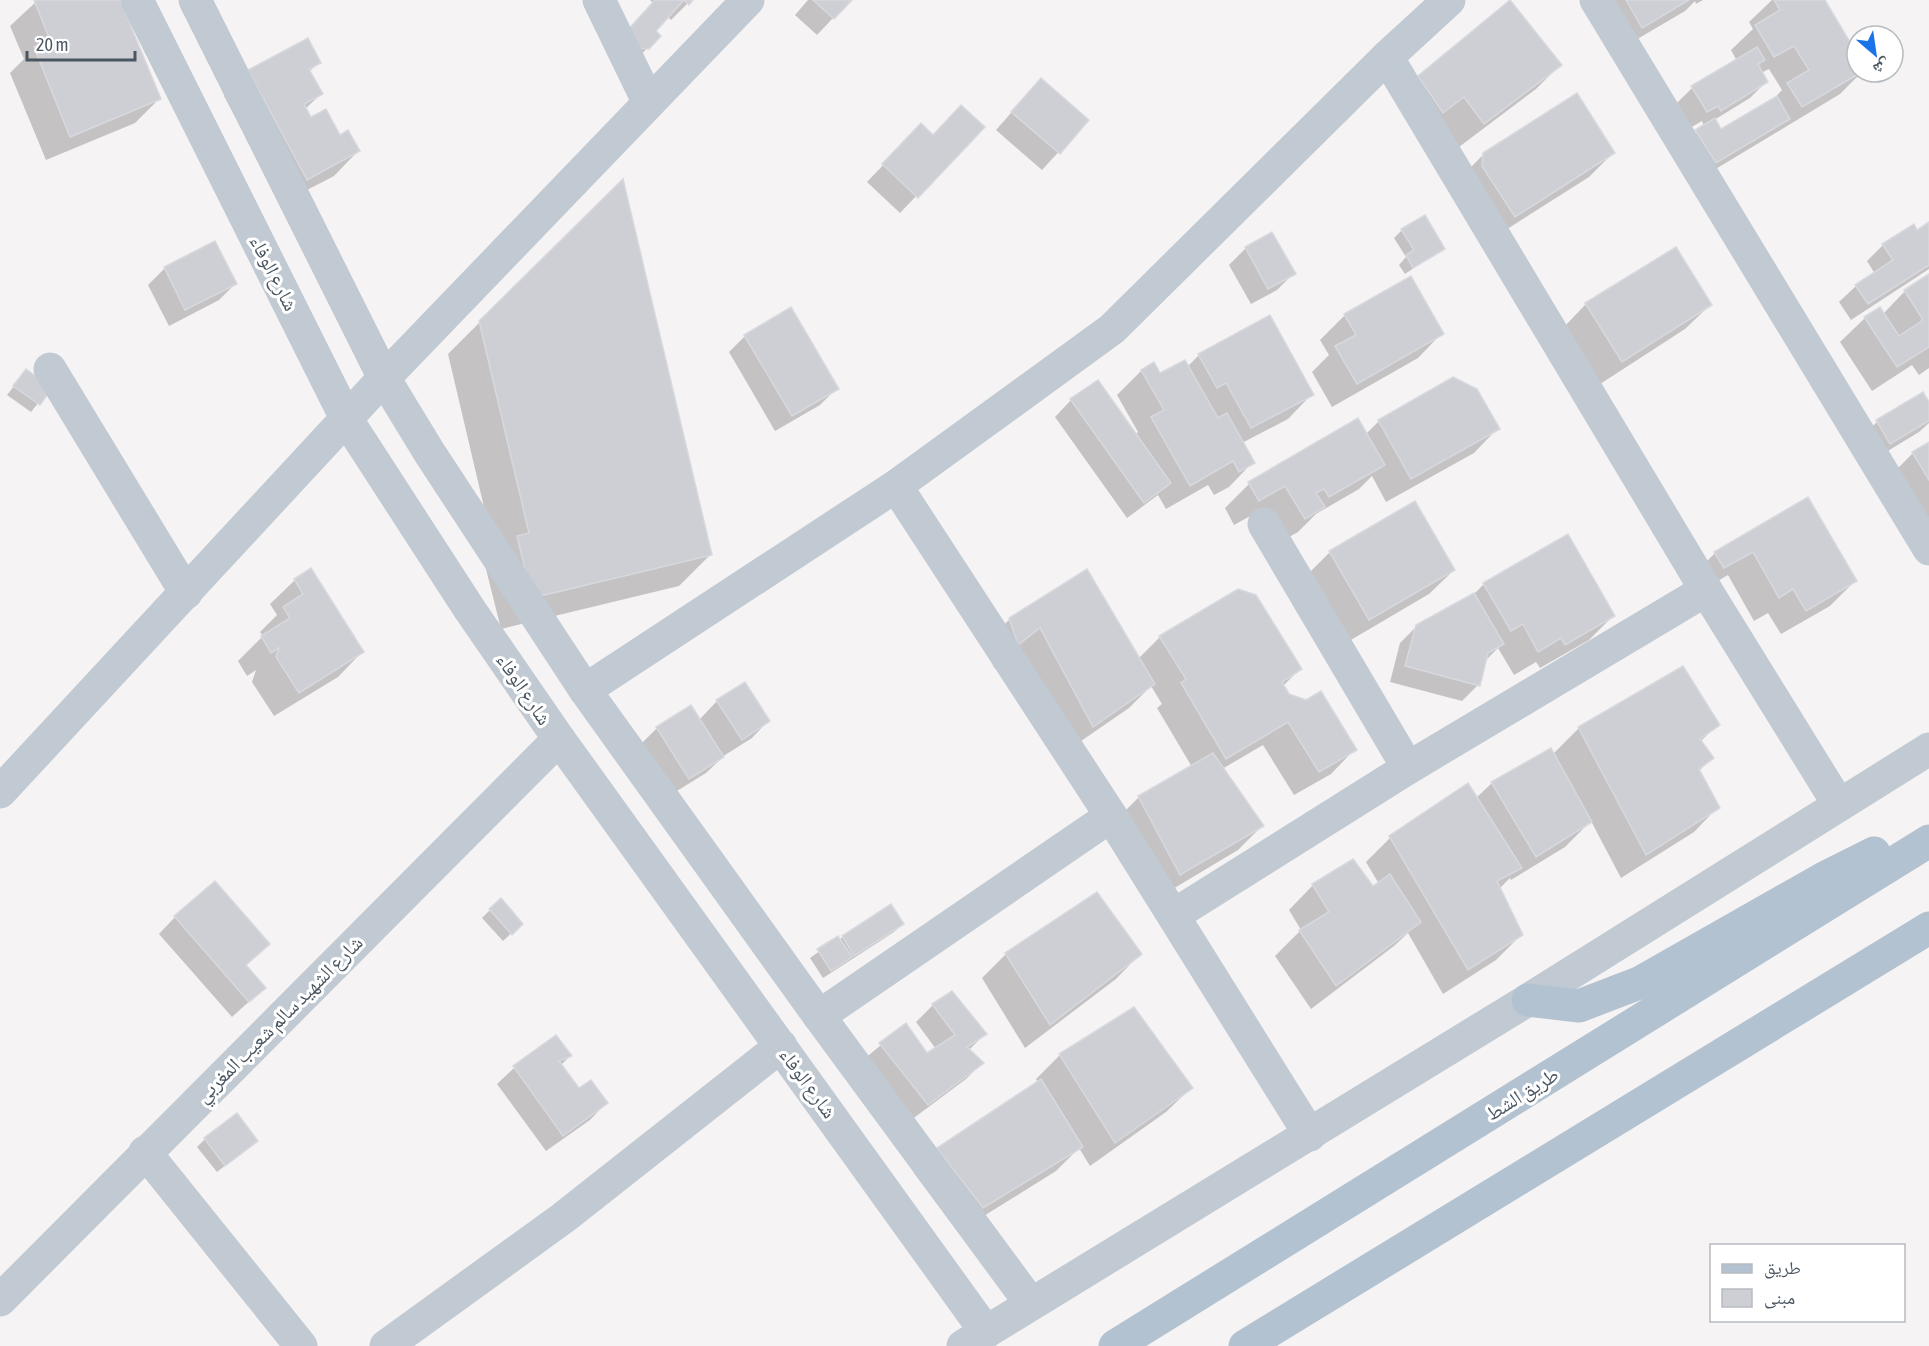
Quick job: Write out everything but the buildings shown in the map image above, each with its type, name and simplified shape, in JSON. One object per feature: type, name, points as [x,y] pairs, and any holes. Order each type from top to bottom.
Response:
[{"type":"main road","points":[[1528,1000],[1579,1006],[1639,983],[1824,878],[1929,826]]},
{"type":"main road","name":"طريق الشط","points":[[1115,1346],[1929,841]]},
{"type":"main road","points":[[1245,1346],[1929,928]]},
{"type":"street","name":"شارع الوفاء","points":[[137,0],[347,420],[470,610],[559,739],[781,1046],[974,1339]]},
{"type":"street","points":[[195,0],[384,378],[429,452],[585,690],[819,1016],[1031,1304]]},
{"type":"street","points":[[599,0],[648,100]]},
{"type":"street","points":[[0,792],[384,378],[648,100],[748,0]]},
{"type":"street","points":[[585,690],[896,486],[1112,330],[1388,57],[1449,0]]},
{"type":"street","points":[[1596,0],[1929,549]]},
{"type":"street","points":[[1388,57],[1706,590],[1839,805]]},
{"type":"street","points":[[50,369],[186,593]]},
{"type":"street","points":[[896,486],[1111,816],[1310,1135]]},
{"type":"street","points":[[1264,524],[1408,768]]},
{"type":"street","points":[[1174,915],[1408,768],[1706,590]]},
{"type":"street","name":"شارع الشهيد سالم شعيب المغربي","points":[[0,1300],[559,739]]},
{"type":"street","points":[[974,1339],[1310,1135],[1929,749]]},
{"type":"street","points":[[819,1016],[1111,816]]},
{"type":"street","points":[[386,1346],[562,1218],[781,1046]]},
{"type":"street","points":[[145,1152],[301,1346]]}]
